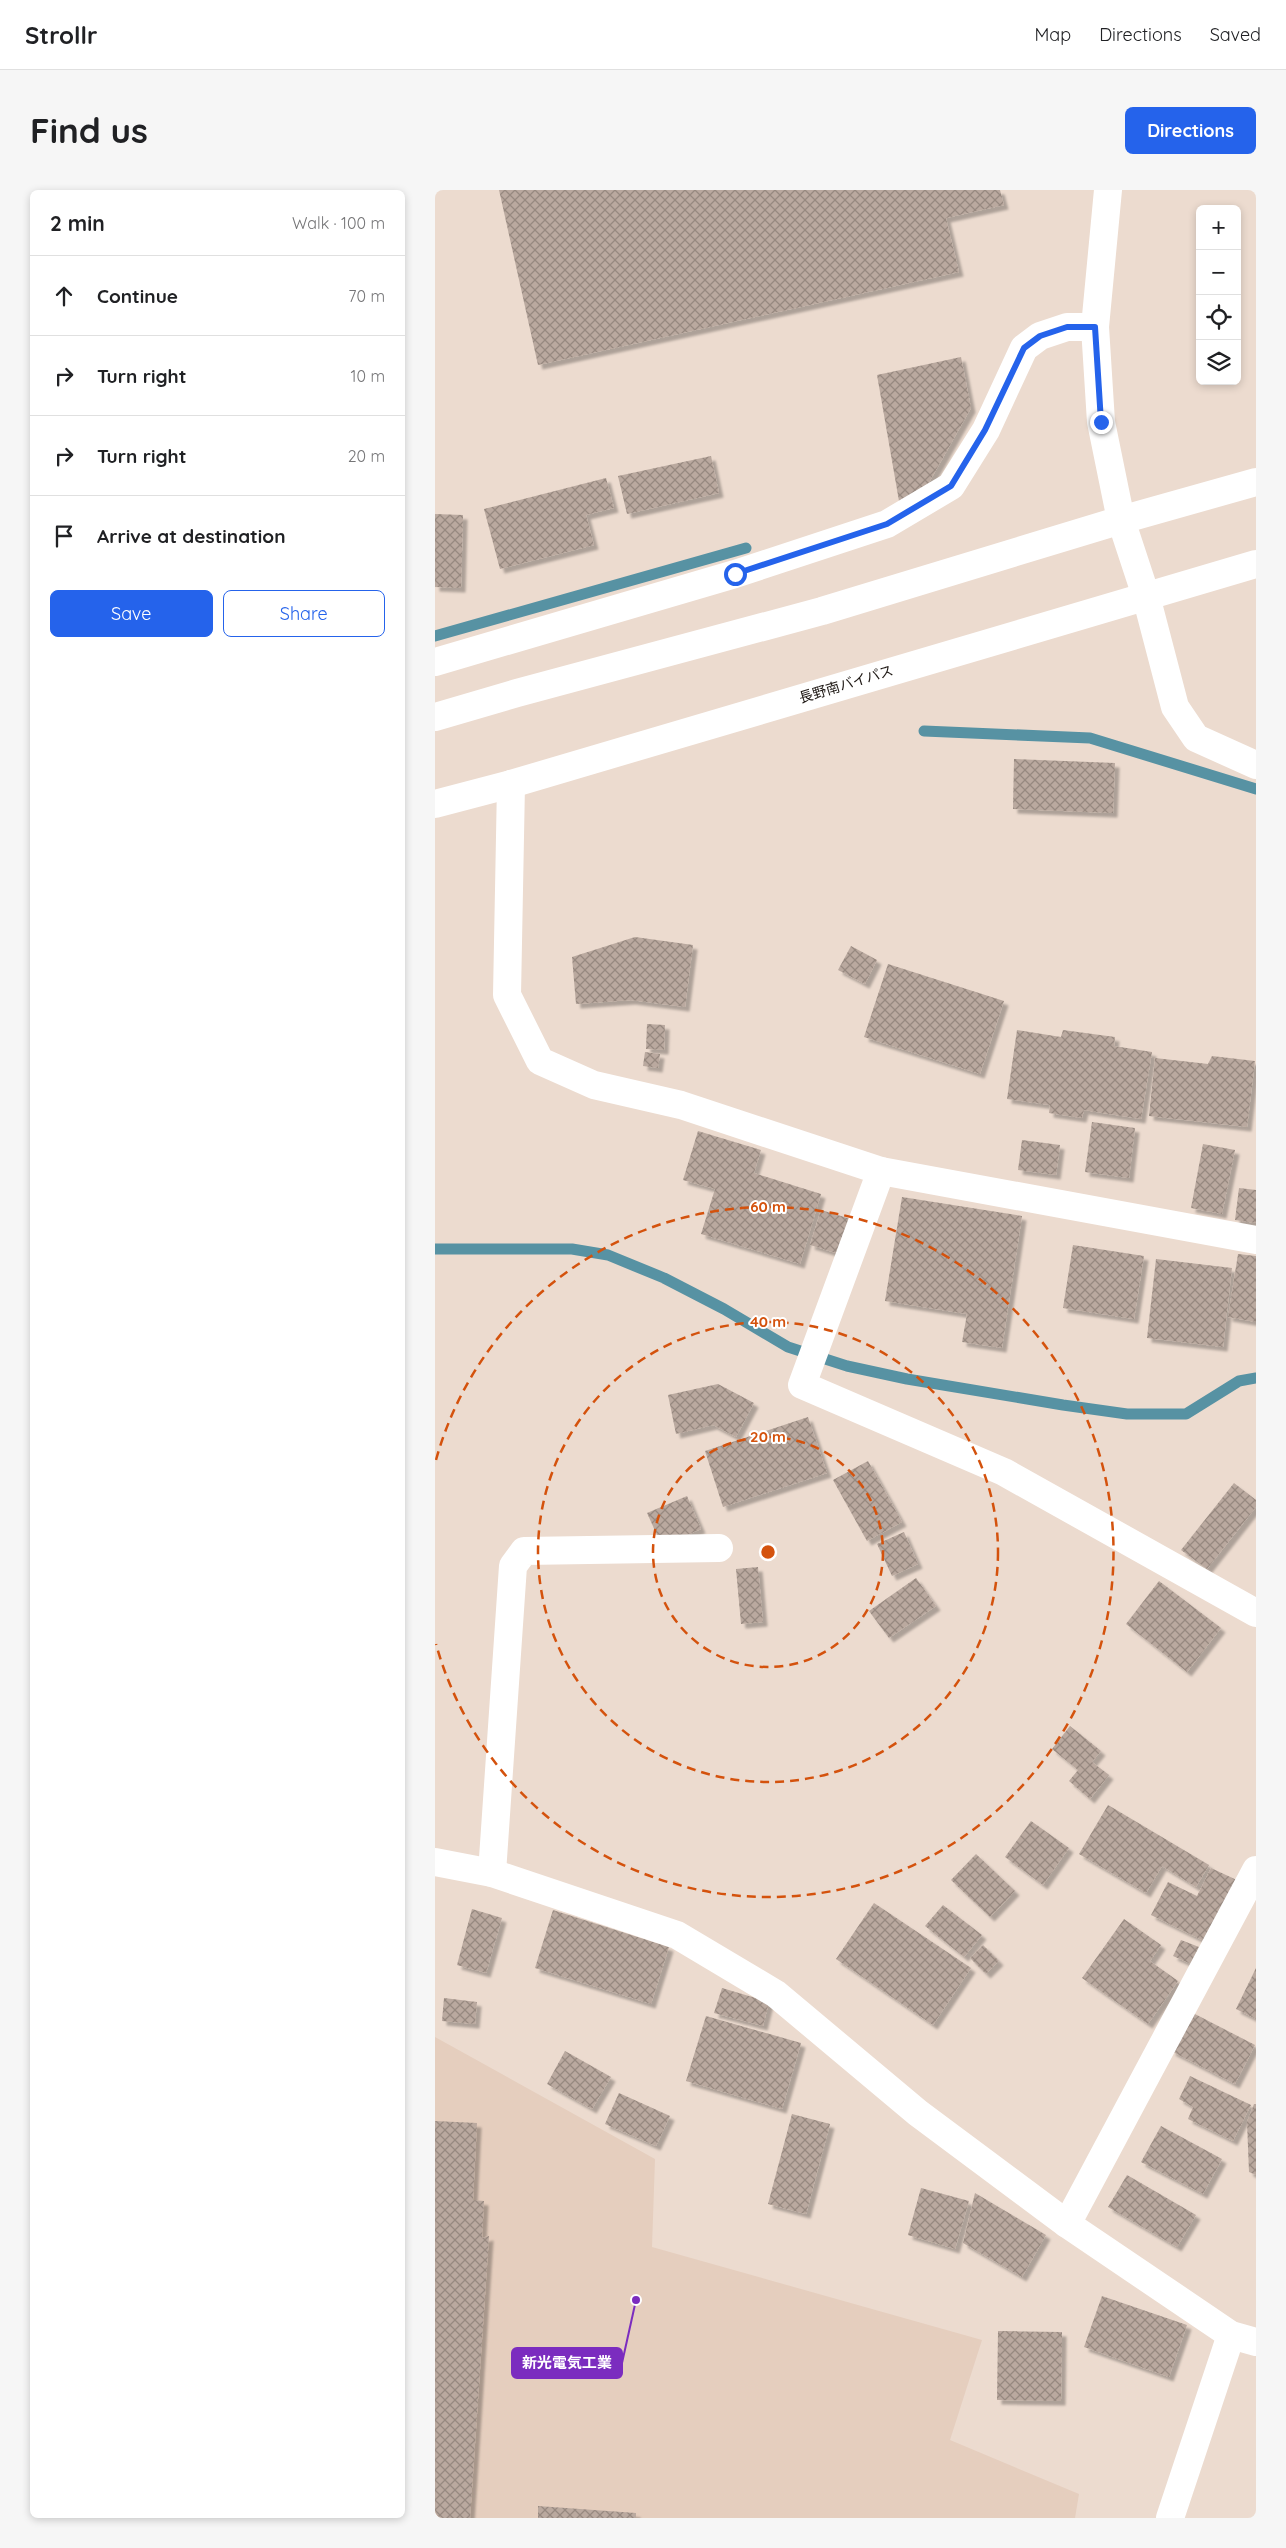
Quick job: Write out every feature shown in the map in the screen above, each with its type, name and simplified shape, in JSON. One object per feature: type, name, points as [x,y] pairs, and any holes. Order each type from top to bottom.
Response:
[{"type":"main road","points":[[1107,190],[1095,327],[1101,422],[1121,520],[1146,596],[1175,706],[1195,738],[1255,761]]},
{"type":"main road","points":[[435,662],[735,574],[887,524],[951,486],[985,430],[1024,348],[1040,336],[1067,327],[1095,327]]},
{"type":"main road","points":[[435,717],[517,692],[822,611],[1121,520],[1256,482]]},
{"type":"main road","name":"長野南バイパス","points":[[435,804],[511,784],[1256,564]]},
{"type":"main road","points":[[511,784],[507,995],[540,1061],[594,1085],[681,1106],[881,1171],[1256,1240]]},
{"type":"main road","points":[[881,1171],[802,1385],[1004,1472],[1256,1614]]},
{"type":"main road","points":[[491,1873],[513,1566],[525,1551],[719,1548]]},
{"type":"main road","points":[[435,1862],[491,1873],[677,1935],[776,1994],[918,2113],[1067,2224],[1243,2338],[1170,2518]]},
{"type":"main road","points":[[1067,2224],[1256,1870]]},
{"type":"shaded area","points":[[435,2037],[655,2159],[652,2247],[982,2340],[950,2440],[1079,2494],[1075,2518],[435,2518]]},
{"type":"building","points":[[499,190],[1000,190],[1004,205],[946,218],[959,272],[538,365]]},
{"type":"building","points":[[961,357],[971,408],[927,486],[899,501],[877,375]]},
{"type":"building","points":[[711,456],[719,493],[627,514],[618,476]]},
{"type":"building","points":[[606,478],[614,508],[586,515],[594,545],[500,569],[484,509]]},
{"type":"building","points":[[435,514],[463,515],[461,588],[435,587]]},
{"type":"building","points":[[1014,759],[1115,763],[1113,813],[1013,809]]},
{"type":"building","points":[[635,937],[693,945],[685,1007],[631,1000],[576,1004],[572,957]]},
{"type":"building","points":[[851,946],[877,960],[865,984],[838,970]]},
{"type":"building","points":[[888,964],[1004,1001],[980,1074],[864,1037]]},
{"type":"building","points":[[647,1024],[665,1025],[664,1050],[646,1049]]},
{"type":"building","points":[[1017,1030],[1061,1037],[1063,1030],[1115,1037],[1114,1046],[1152,1052],[1141,1119],[1084,1110],[1082,1118],[1049,1113],[1050,1105],[1007,1099]]},
{"type":"building","points":[[645,1052],[660,1054],[658,1068],[643,1066]]},
{"type":"building","points":[[1212,1056],[1255,1061],[1247,1127],[1149,1116],[1155,1058],[1208,1064]]},
{"type":"building","points":[[1092,1122],[1135,1128],[1129,1178],[1085,1172]]},
{"type":"building","points":[[698,1131],[761,1150],[754,1173],[821,1194],[800,1264],[701,1234],[715,1189],[683,1180]]},
{"type":"building","points":[[1022,1140],[1060,1145],[1056,1175],[1018,1170]]},
{"type":"building","points":[[1203,1144],[1235,1150],[1222,1214],[1191,1208]]},
{"type":"building","points":[[1239,1188],[1256,1190],[1256,1223],[1235,1220]]},
{"type":"building","points":[[902,1197],[1022,1216],[1002,1348],[962,1342],[967,1314],[885,1301]]},
{"type":"building","points":[[821,1210],[851,1219],[839,1254],[810,1245]]},
{"type":"building","points":[[1073,1245],[1144,1256],[1134,1319],[1063,1308]]},
{"type":"building","points":[[1238,1254],[1256,1256],[1256,1322],[1228,1317]]},
{"type":"building","points":[[1156,1259],[1232,1268],[1223,1347],[1147,1338]]},
{"type":"building","points":[[718,1384],[754,1403],[736,1437],[713,1425],[676,1434],[668,1395]]},
{"type":"building","points":[[808,1417],[827,1473],[723,1507],[705,1451]]},
{"type":"building","points":[[868,1461],[902,1522],[867,1541],[833,1480]]},
{"type":"building","points":[[1234,1483],[1256,1500],[1256,1507],[1207,1569],[1181,1550]]},
{"type":"building","points":[[687,1496],[701,1529],[662,1546],[647,1513]]},
{"type":"building","points":[[904,1532],[918,1564],[892,1576],[877,1544]]},
{"type":"building","points":[[758,1567],[763,1622],[741,1624],[736,1569]]},
{"type":"building","points":[[916,1578],[936,1606],[889,1638],[869,1611]]},
{"type":"building","points":[[1159,1581],[1221,1628],[1187,1672],[1126,1624]]},
{"type":"building","points":[[1070,1726],[1101,1751],[1092,1762],[1109,1775],[1090,1799],[1069,1781],[1078,1770],[1052,1749]]},
{"type":"building","points":[[1108,1805],[1209,1865],[1196,1887],[1162,1866],[1146,1893],[1079,1854]]},
{"type":"building","points":[[1031,1821],[1069,1848],[1043,1885],[1005,1857]]},
{"type":"building","points":[[976,1854],[1015,1891],[990,1917],[951,1880]]},
{"type":"building","points":[[1211,1868],[1241,1882],[1210,1944],[1151,1915],[1168,1882],[1197,1896]]},
{"type":"building","points":[[874,1903],[971,1968],[933,2025],[836,1959]]},
{"type":"building","points":[[943,1905],[982,1935],[964,1957],[925,1926]]},
{"type":"building","points":[[472,1909],[502,1918],[486,1973],[457,1965]]},
{"type":"building","points":[[553,1910],[669,1947],[651,2004],[535,1968]]},
{"type":"building","points":[[1124,1919],[1161,1945],[1150,1961],[1178,1981],[1148,2024],[1082,1978]]},
{"type":"building","points":[[1181,1940],[1199,1947],[1191,1964],[1173,1956]]},
{"type":"building","points":[[983,1945],[999,1961],[986,1974],[970,1958]]},
{"type":"building","points":[[1256,1968],[1256,2019],[1236,2009]]},
{"type":"building","points":[[722,1988],[769,2002],[763,2026],[714,2013]]},
{"type":"building","points":[[444,1998],[477,2002],[475,2024],[442,2021]]},
{"type":"building","points":[[1191,2012],[1255,2045],[1235,2084],[1171,2051]]},
{"type":"building","points":[[706,2016],[801,2043],[782,2109],[686,2081]]},
{"type":"building","points":[[565,2051],[611,2077],[592,2109],[547,2084]]},
{"type":"building","points":[[1190,2076],[1251,2105],[1233,2141],[1188,2119],[1193,2107],[1179,2099]]},
{"type":"building","points":[[619,2093],[670,2116],[656,2146],[605,2124]]},
{"type":"building","points":[[1254,2104],[1256,2104],[1256,2175],[1249,2172],[1247,2122]]},
{"type":"building","points":[[792,2114],[830,2124],[806,2214],[768,2204]]},
{"type":"building","points":[[435,2121],[477,2123],[473,2200],[484,2201],[482,2238],[489,2236],[470,2518],[435,2518]]},
{"type":"building","points":[[1161,2126],[1222,2159],[1203,2194],[1141,2162]]},
{"type":"building","points":[[1127,2175],[1196,2215],[1177,2247],[1108,2207]]},
{"type":"building","points":[[921,2188],[969,2201],[955,2249],[908,2235]]},
{"type":"building","points":[[975,2193],[1046,2235],[1022,2277],[963,2243]]},
{"type":"building","points":[[1102,2296],[1187,2325],[1169,2377],[1084,2347]]},
{"type":"building","points":[[998,2331],[1062,2332],[1061,2401],[997,2400]]},
{"type":"building","points":[[538,2506],[636,2513],[636,2518],[538,2518]]},
{"type":"waterway","points":[[435,636],[746,548]]},
{"type":"waterway","points":[[924,731],[1090,738],[1256,789]]},
{"type":"waterway","points":[[435,1249],[572,1249],[608,1255],[664,1278],[724,1309],[788,1347],[847,1366],[907,1379],[1063,1405],[1127,1414],[1186,1414],[1239,1381],[1256,1378]]},
{"type":"place","name":"新光電気工業","points":[[636,2300]]},
{"type":"route","points":[[735,574],[887,524],[951,486],[985,430],[1024,348],[1040,336],[1067,327],[1095,327],[1101,422]]}]
